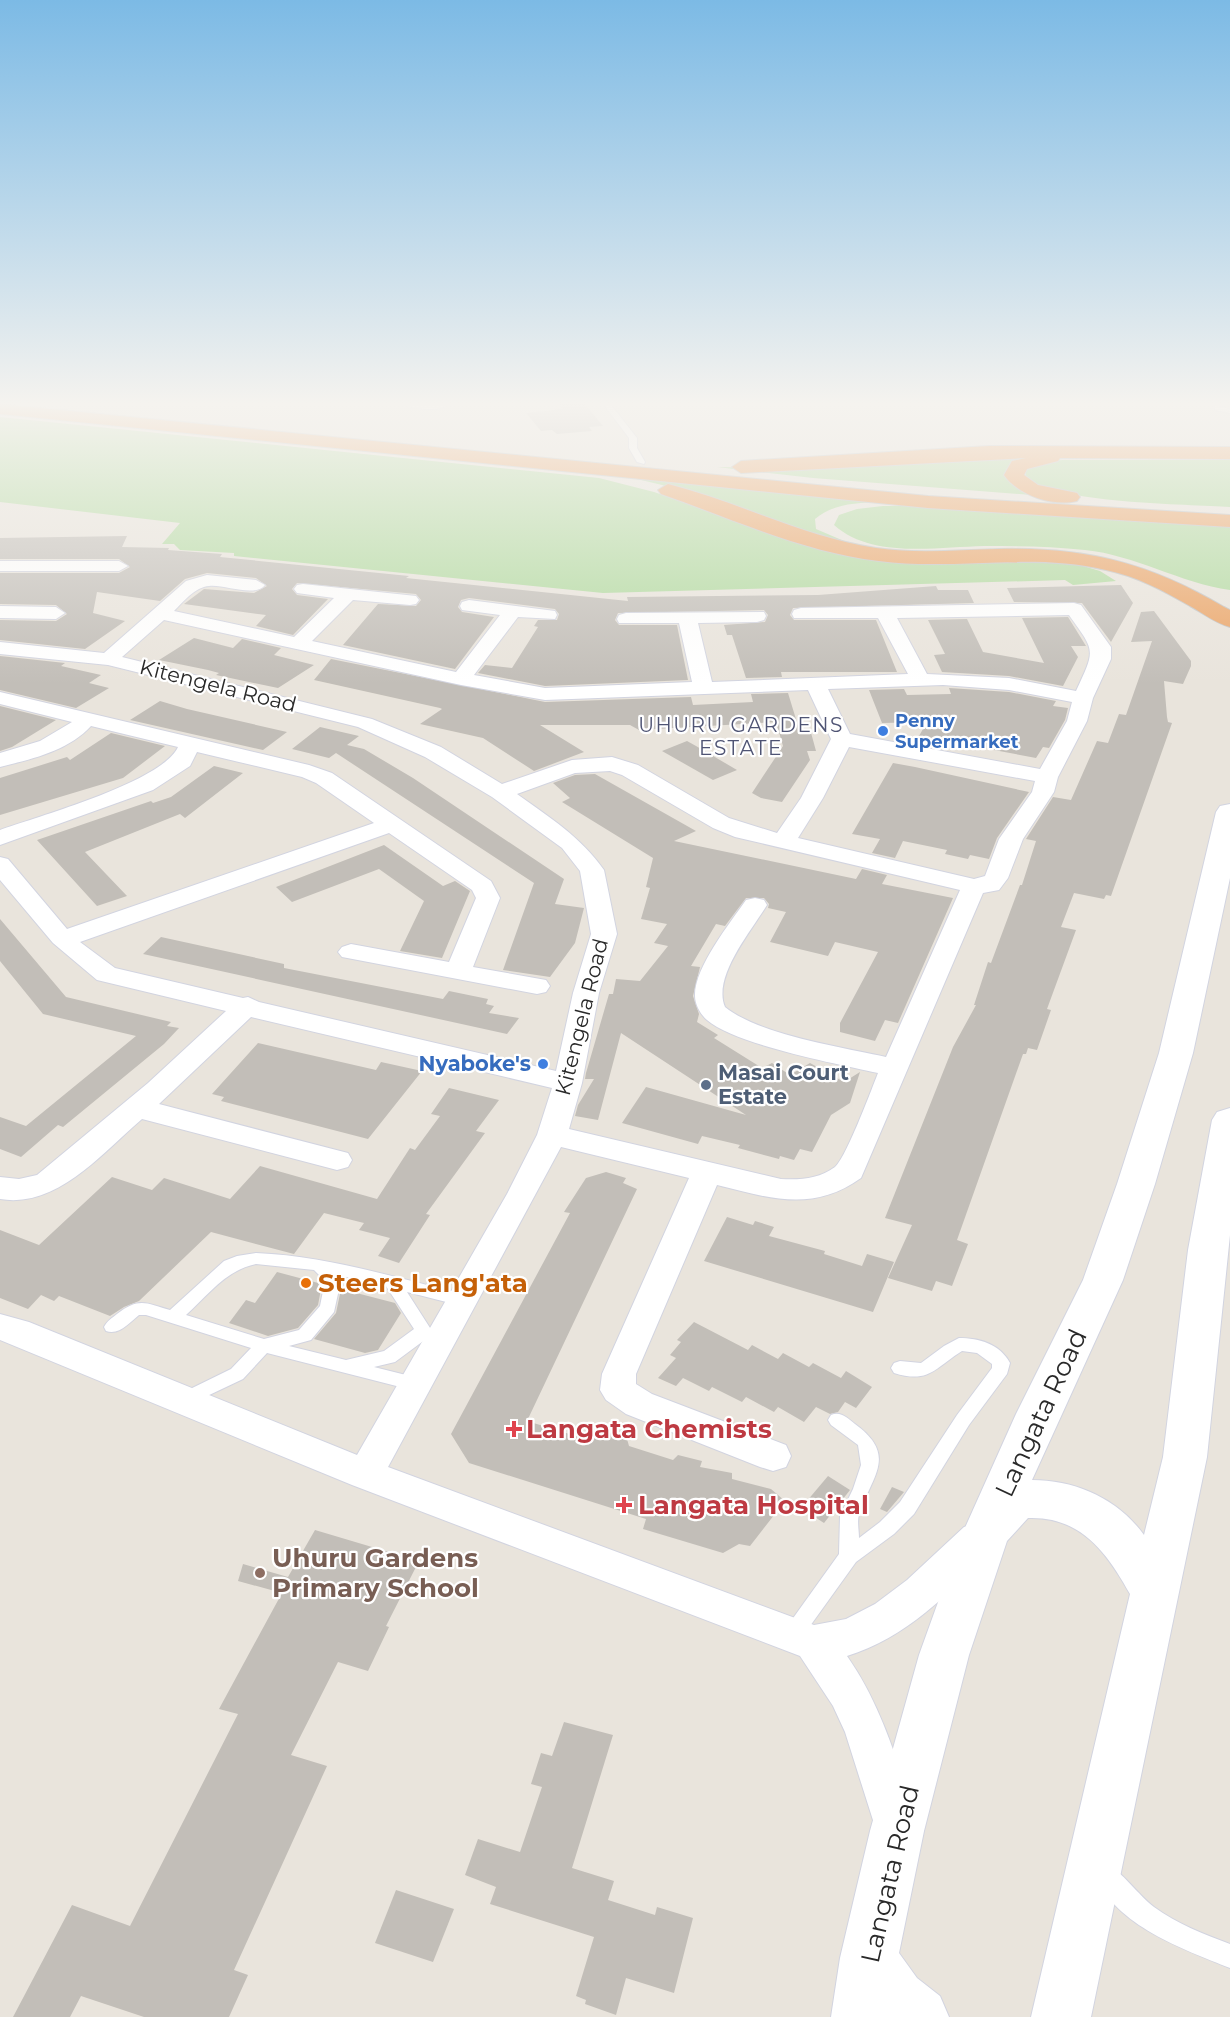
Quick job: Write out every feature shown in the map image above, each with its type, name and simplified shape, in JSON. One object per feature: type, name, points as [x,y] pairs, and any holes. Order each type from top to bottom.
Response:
[{"type":"highway","points":[[683,495],[785,533],[842,549],[918,557],[1048,556],[1111,564],[1166,584],[1230,620]]},
{"type":"highway","points":[[867,495],[928,502],[1230,520]]},
{"type":"highway","points":[[986,495],[1230,511]]},
{"type":"highway","points":[[1062,495],[1114,503]]},
{"type":"highway","points":[[928,502],[859,506],[829,519],[832,534],[842,540],[876,548],[946,551],[1051,549],[1097,554],[1141,566],[1198,587],[1230,594]]},
{"type":"main road","name":"Langata Road","points":[[861,2017],[869,1958],[897,1831],[944,1655],[987,1530],[1038,1414],[1103,1280],[1136,1184],[1176,1053],[1230,812]]},
{"type":"main road","points":[[1061,2017],[1185,1457],[1208,1250],[1230,1120]]},
{"type":"main road","points":[[987,1530],[1014,1503],[1033,1498],[1080,1506],[1128,1546],[1155,1593]]},
{"type":"main road","points":[[869,1958],[884,1984],[903,2007],[919,2017]]},
{"type":"street","points":[[0,566],[118,566]]},
{"type":"street","points":[[108,659],[188,587],[197,582],[211,580],[256,585]]},
{"type":"street","points":[[303,589],[410,600]]},
{"type":"street","points":[[299,644],[348,594]]},
{"type":"street","points":[[470,606],[549,615]]},
{"type":"street","points":[[500,792],[572,767],[612,764],[630,770],[733,829],[974,886],[987,886],[996,878],[1011,839],[1043,792],[1047,777],[1077,722],[1083,698],[1103,653],[1101,647],[1074,609],[801,614]]},
{"type":"street","points":[[461,680],[513,611]]},
{"type":"street","points":[[0,612],[57,613]]},
{"type":"street","points":[[159,613],[461,680],[545,694],[920,679],[987,682],[1083,698]]},
{"type":"street","points":[[885,613],[920,679]]},
{"type":"street","points":[[626,619],[757,616]]},
{"type":"street","points":[[687,618],[703,687]]},
{"type":"street","name":"Kitengela Road","points":[[0,648],[108,659],[365,723],[433,752],[500,792],[570,843],[592,870],[604,934],[586,993],[568,1083],[552,1135],[365,1474]]},
{"type":"street","points":[[816,684],[842,739]]},
{"type":"street","points":[[0,698],[309,772],[324,778],[482,886],[486,891],[488,898],[458,971]]},
{"type":"street","points":[[0,760],[64,739],[76,731],[87,718]]},
{"type":"street","points":[[842,739],[1047,777]]},
{"type":"street","points":[[783,842],[812,798],[842,739]]},
{"type":"street","points":[[0,838],[145,785],[182,761],[190,743]]},
{"type":"street","points":[[63,939],[392,824]]},
{"type":"street","points":[[0,864],[63,939],[87,963],[105,974],[248,1005],[568,1083]]},
{"type":"street","points":[[552,1135],[781,1190],[811,1190],[835,1183],[850,1171],[974,886]]},
{"type":"street","points":[[755,905],[718,965],[708,991],[708,1002],[717,1015],[753,1031],[894,1068]]},
{"type":"street","points":[[351,952],[420,967],[458,971],[537,986]]},
{"type":"street","points":[[0,1188],[13,1191],[31,1189],[48,1182],[137,1108],[248,1005]]},
{"type":"street","points":[[137,1108],[337,1160]]},
{"type":"street","points":[[707,1173],[619,1374],[618,1390],[639,1404],[773,1456]]},
{"type":"street","points":[[0,1327],[17,1331],[365,1474],[802,1639],[854,1635],[890,1615],[928,1587],[987,1530]]},
{"type":"street","points":[[802,1639],[848,1692],[866,1731],[897,1831]]},
{"type":"lane","points":[[175,1317],[236,1262],[256,1258],[284,1259],[320,1265],[462,1300]]},
{"type":"lane","points":[[184,1400],[237,1374],[264,1347],[305,1335],[328,1308],[333,1280],[320,1265]]},
{"type":"lane","points":[[345,1366],[389,1357],[424,1331],[393,1284]]},
{"type":"lane","points":[[112,1327],[136,1308],[175,1317],[264,1347],[416,1384]]},
{"type":"lane","points":[[802,1639],[849,1556],[887,1528],[907,1508],[963,1420],[1001,1369],[1001,1364],[994,1354],[976,1346],[959,1345],[927,1370],[913,1372],[900,1368]]},
{"type":"lane","points":[[837,1420],[864,1440],[868,1447],[870,1465],[849,1516],[849,1556]]},
{"type":"lane","points":[[1096,1862],[1122,1896],[1150,1921],[1230,1956]]},
{"type":"green space","points":[[0,495],[663,495],[824,549],[1073,563],[1100,571],[1116,581],[1073,585],[1065,580],[603,593],[234,556],[234,553],[180,550],[174,544],[162,544],[180,523],[0,502]]},
{"type":"green space","points":[[694,495],[817,495],[881,502],[838,507],[815,519],[816,529],[858,547]]},
{"type":"green space","points":[[1076,495],[1230,495],[1230,507],[1123,501]]},
{"type":"green space","points":[[883,506],[927,506],[1230,524],[1230,590],[1193,582],[1104,553],[1034,546],[905,549],[867,543],[849,536],[834,525],[839,515],[857,509]]},
{"type":"building","points":[[127,536],[122,547],[169,548],[168,550],[222,554],[220,557],[628,601],[627,597],[818,595],[936,586],[938,590],[968,590],[974,603],[793,608],[790,615],[794,620],[876,620],[897,672],[781,672],[782,677],[746,678],[732,635],[727,635],[724,625],[765,622],[768,615],[764,610],[618,613],[615,620],[619,625],[677,625],[688,680],[545,686],[478,673],[485,665],[512,668],[538,627],[534,626],[538,620],[557,620],[559,614],[555,609],[469,598],[461,600],[458,607],[462,612],[494,617],[455,669],[343,645],[378,604],[416,606],[421,600],[416,594],[297,583],[292,589],[297,595],[328,599],[293,635],[256,626],[266,615],[184,604],[204,589],[254,593],[267,586],[256,578],[207,573],[185,579],[160,601],[97,592],[93,613],[125,621],[85,649],[0,640],[0,620],[56,621],[67,614],[56,605],[0,604],[0,573],[119,573],[130,567],[119,559],[0,559],[0,538]]},
{"type":"building","points":[[1121,585],[1133,603],[1111,642],[1082,603],[1014,602],[1007,588]]},
{"type":"building","points":[[1154,611],[1191,661],[1191,666],[1183,684],[1164,681],[1167,717],[1168,722],[1172,723],[1111,896],[1106,895],[1104,899],[1074,893],[1061,927],[1076,930],[1047,1009],[1051,1010],[1037,1050],[1028,1048],[1026,1054],[1023,1054],[957,1240],[968,1244],[952,1286],[936,1281],[932,1291],[888,1278],[912,1225],[885,1218],[953,1047],[976,1005],[974,1005],[988,962],[991,963],[1020,885],[1022,885],[1036,841],[1026,839],[1053,797],[1071,800],[1097,741],[1108,743],[1119,714],[1126,715],[1152,641],[1131,642],[1141,612]]},
{"type":"building","points":[[1068,617],[1086,646],[1071,646],[1078,657],[1063,686],[1009,676],[942,672],[934,655],[945,654],[928,620],[967,619],[983,652],[1044,663],[1022,618]]},
{"type":"building","points":[[194,638],[233,648],[242,639],[281,648],[274,655],[314,665],[278,688],[159,660]]},
{"type":"building","points":[[0,656],[65,663],[61,666],[101,675],[89,683],[109,688],[76,708],[0,690]]},
{"type":"building","points":[[331,659],[545,702],[691,697],[693,705],[753,702],[751,694],[788,693],[799,729],[810,729],[816,751],[807,751],[810,760],[782,802],[761,798],[752,793],[783,746],[776,722],[639,730],[630,725],[540,725],[584,752],[534,771],[483,738],[420,724],[442,709],[440,708],[314,680]]},
{"type":"building","points":[[949,688],[1009,692],[1056,701],[1053,706],[1068,708],[1065,720],[1049,748],[1043,747],[1036,758],[919,736],[927,722],[882,723],[869,690],[904,689],[907,695],[951,694]]},
{"type":"building","points":[[160,701],[287,732],[263,750],[130,720]]},
{"type":"building","points":[[0,706],[56,720],[12,747],[0,751]]},
{"type":"building","points":[[320,727],[359,736],[347,745],[364,749],[413,778],[564,879],[555,904],[584,908],[575,943],[550,977],[503,970],[534,883],[336,753],[329,758],[292,749]]},
{"type":"building","points":[[111,733],[165,746],[123,778],[0,815],[0,778],[67,757],[70,760]]},
{"type":"building","points":[[687,741],[737,770],[713,780],[662,751]]},
{"type":"building","points":[[893,763],[1029,792],[997,838],[989,859],[970,855],[968,859],[945,854],[947,850],[903,841],[895,858],[872,853],[880,839],[852,834]]},
{"type":"building","points":[[214,766],[243,773],[185,818],[180,814],[85,852],[127,896],[97,906],[37,840],[151,801],[153,803],[171,797]]},
{"type":"building","points":[[595,774],[696,831],[674,841],[856,879],[862,869],[887,875],[882,884],[953,898],[898,1023],[885,1020],[875,1041],[840,1032],[840,1023],[878,952],[835,942],[828,956],[770,942],[786,912],[768,908],[769,904],[764,898],[746,898],[725,926],[716,924],[691,966],[700,967],[693,996],[699,1014],[697,1022],[718,1035],[714,1038],[762,1068],[772,1063],[790,1075],[810,1063],[844,1082],[860,1072],[850,1103],[831,1115],[812,1152],[800,1149],[794,1160],[780,1156],[779,1159],[738,1148],[740,1145],[702,1136],[698,1144],[622,1123],[646,1087],[746,1115],[621,1033],[598,1120],[575,1116],[578,1105],[594,1079],[585,1079],[586,1073],[609,994],[613,994],[616,979],[640,981],[668,946],[654,943],[667,924],[641,919],[650,888],[646,887],[653,858],[562,802],[570,798],[553,783],[575,775]]},
{"type":"building","points":[[384,845],[443,886],[455,881],[470,891],[442,958],[400,951],[424,901],[379,869],[292,902],[276,887]]},
{"type":"building","points":[[0,919],[66,997],[171,1022],[167,1026],[179,1028],[164,1044],[63,1127],[58,1125],[21,1157],[0,1149],[0,1117],[26,1126],[136,1036],[43,1014],[0,961]]},
{"type":"building","points":[[161,937],[284,964],[284,968],[443,999],[449,991],[488,999],[486,1004],[494,1006],[489,1013],[519,1018],[507,1034],[143,954]]},
{"type":"building","points":[[258,1043],[376,1070],[381,1062],[422,1071],[368,1139],[221,1101],[224,1097],[212,1094]]},
{"type":"building","points":[[449,1088],[499,1100],[476,1131],[485,1133],[426,1214],[430,1215],[399,1263],[378,1256],[390,1238],[359,1230],[364,1223],[324,1213],[294,1254],[211,1232],[139,1301],[110,1316],[59,1296],[54,1301],[41,1295],[28,1309],[0,1298],[0,1230],[39,1245],[112,1177],[152,1190],[164,1178],[230,1199],[260,1166],[377,1199],[410,1148],[415,1150],[440,1116],[431,1114]]},
{"type":"building","points":[[606,1172],[626,1178],[623,1183],[637,1189],[527,1421],[589,1440],[599,1428],[627,1439],[629,1446],[673,1460],[678,1455],[702,1461],[700,1467],[732,1473],[732,1479],[771,1489],[785,1501],[750,1546],[739,1544],[723,1553],[643,1529],[646,1519],[469,1463],[451,1434],[570,1213],[564,1212],[586,1178]]},
{"type":"building","points":[[727,1217],[753,1225],[755,1221],[774,1227],[769,1236],[825,1251],[824,1254],[862,1266],[867,1254],[894,1262],[873,1312],[704,1261]]},
{"type":"building","points":[[277,1272],[322,1284],[318,1305],[298,1328],[268,1336],[229,1323],[246,1300],[255,1303]]},
{"type":"building","points":[[341,1289],[395,1303],[401,1313],[378,1350],[365,1353],[314,1339],[336,1313]]},
{"type":"building","points":[[694,1322],[748,1350],[752,1345],[778,1359],[783,1353],[809,1367],[813,1363],[841,1378],[846,1371],[872,1387],[856,1408],[845,1402],[838,1412],[830,1414],[816,1407],[804,1422],[778,1407],[774,1412],[746,1397],[742,1402],[712,1387],[709,1391],[683,1378],[676,1386],[658,1378],[676,1358],[670,1355],[681,1342],[677,1340]]},
{"type":"building","points":[[828,1476],[850,1490],[824,1523],[801,1508]]},
{"type":"building","points":[[892,1487],[904,1492],[887,1512],[880,1509]]},
{"type":"building","points":[[315,1530],[419,1561],[386,1626],[389,1627],[368,1671],[338,1662],[291,1755],[327,1766],[234,1970],[248,1975],[229,2017],[144,2017],[81,1996],[70,2017],[13,2017],[72,1905],[130,1926],[238,1714],[219,1709],[282,1593],[238,1581],[243,1564],[288,1577]]},
{"type":"building","points":[[564,1722],[613,1735],[572,1868],[614,1881],[608,1900],[655,1915],[657,1907],[693,1918],[674,1993],[626,1978],[616,2015],[585,2004],[586,2000],[576,1996],[594,1937],[490,1904],[496,1887],[465,1875],[478,1839],[520,1852],[542,1787],[531,1784],[541,1753],[552,1756]]},
{"type":"building","points":[[396,1890],[454,1909],[433,1962],[375,1943]]},
{"type":"place","name":"Penny Supermarket","points":[[883,731]]},
{"type":"place","name":"Nyaboke's","points":[[543,1064]]},
{"type":"place","name":"Masai Court Estate","points":[[706,1085]]},
{"type":"place","name":"Steers Lang'ata","points":[[306,1283]]},
{"type":"place","name":"Langata Chemists","points":[[514,1429]]},
{"type":"place","name":"Langata Hospital","points":[[624,1505]]},
{"type":"place","name":"Uhuru Gardens Primary School","points":[[260,1573]]},
{"type":"district","name":"UHURU GARDENS ESTATE","points":[[741,736]]}]
